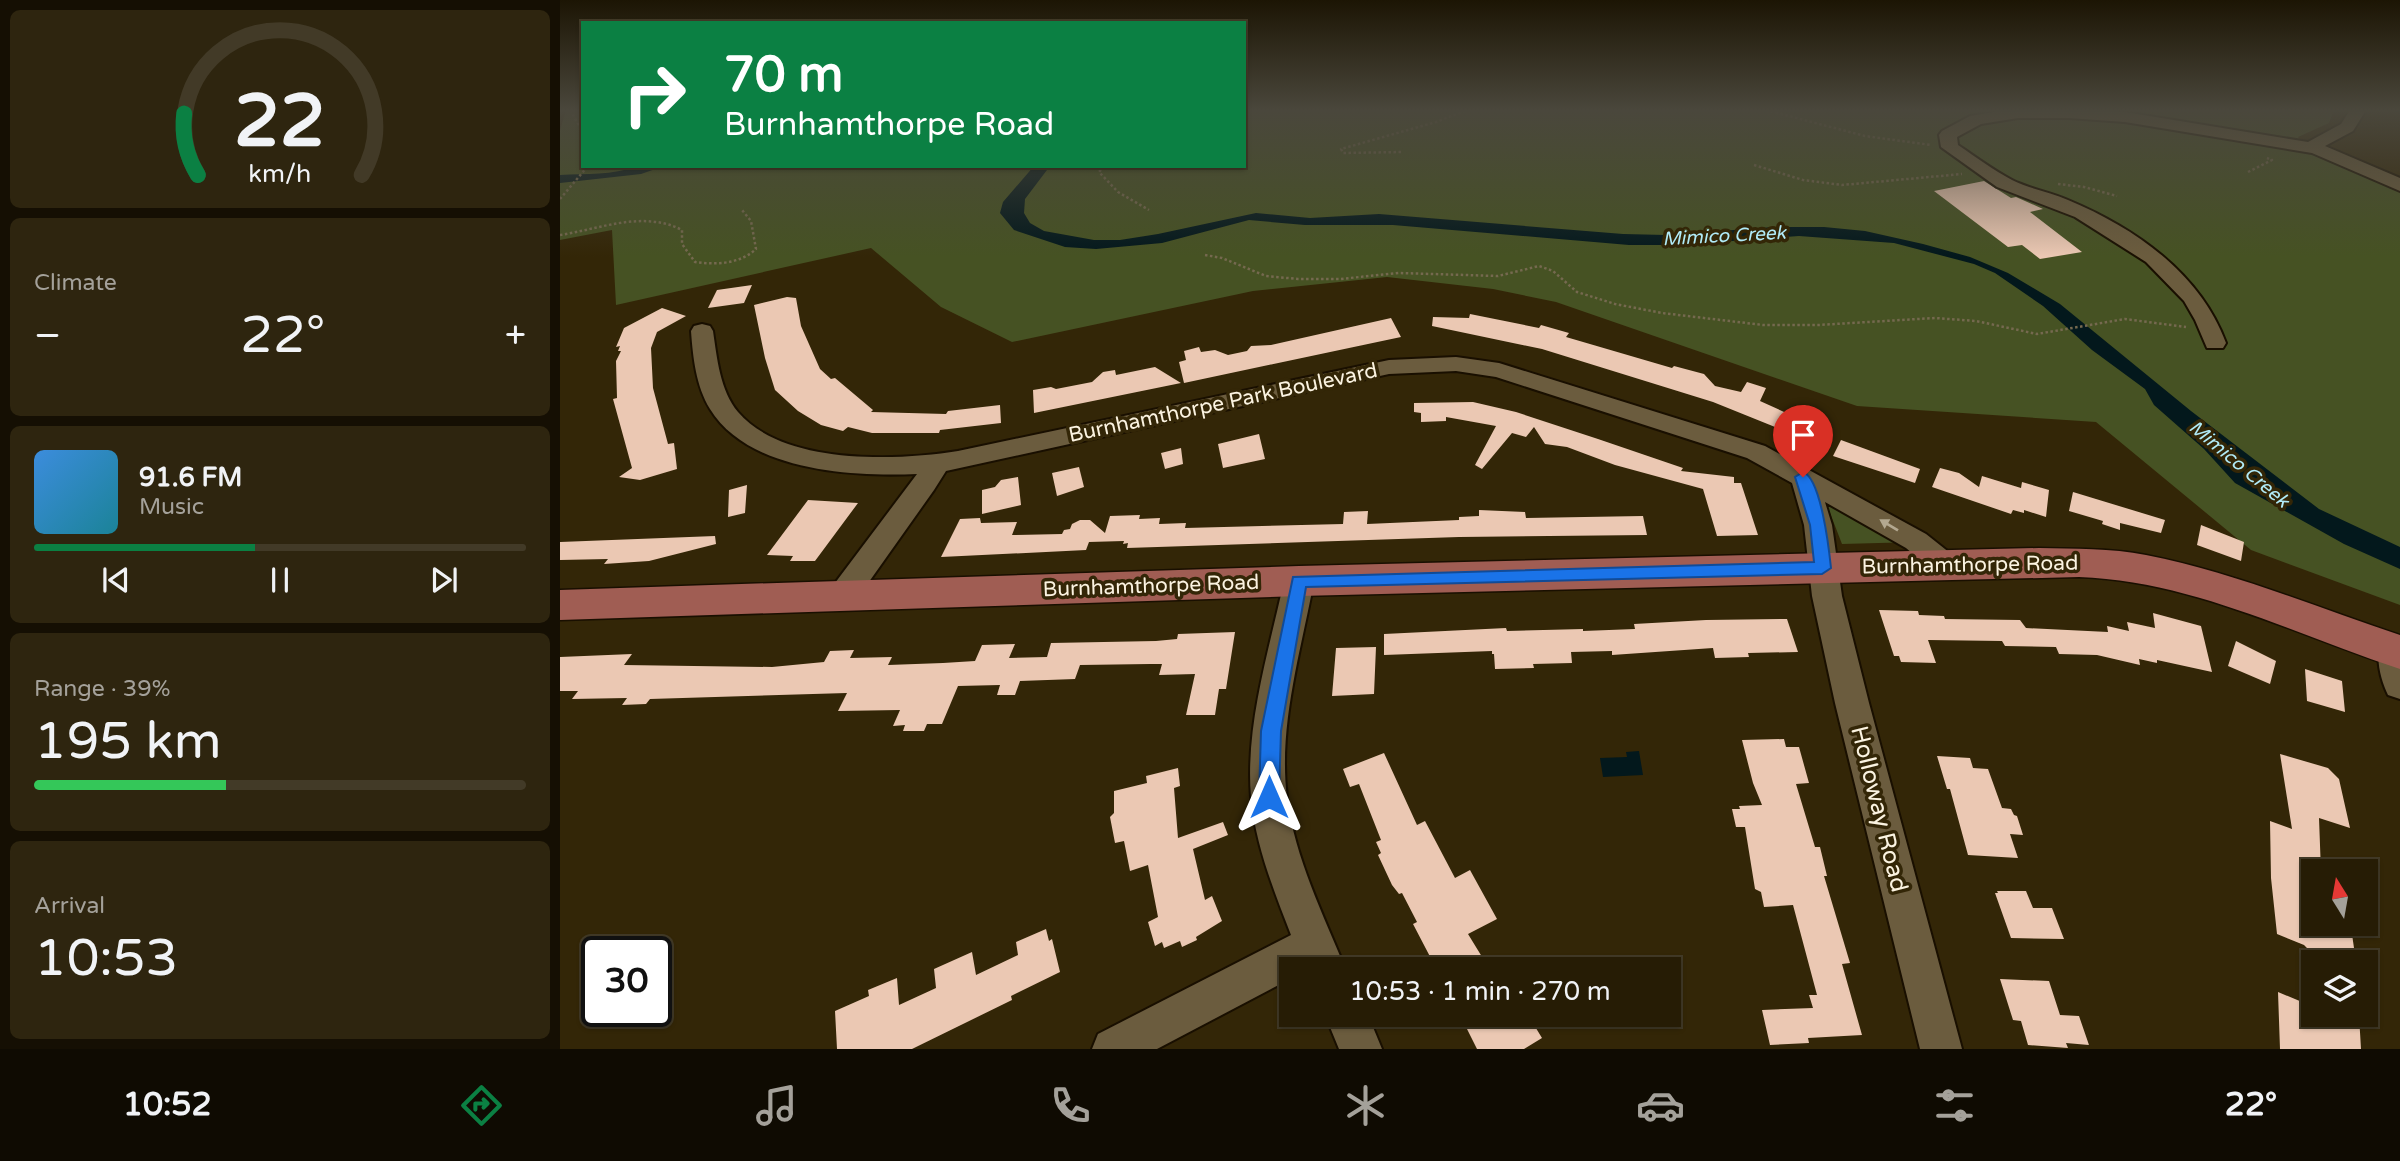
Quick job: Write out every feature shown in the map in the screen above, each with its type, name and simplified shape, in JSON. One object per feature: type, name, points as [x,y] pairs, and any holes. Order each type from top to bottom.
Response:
[{"type":"main road","name":"Burnhamthorpe Road","points":[[560,606],[1299,581],[2039,562],[2143,568],[2253,598],[2398,662]]},
{"type":"street","points":[[1968,159],[2005,184],[2097,221],[2155,257],[2197,304],[2214,337]]},
{"type":"street","points":[[2339,159],[2400,186]]},
{"type":"street","name":"Burnhamthorpe Park Boulevard","points":[[702,331],[708,375],[720,408],[739,428],[757,439],[821,461],[857,465],[936,464],[1389,367],[1456,364],[1499,370],[1726,441],[1778,462],[1916,541],[1945,565]]},
{"type":"street","points":[[843,595],[925,484],[936,464]]},
{"type":"street","points":[[1803,477],[1818,525],[1822,568]]},
{"type":"street","name":"Holloway Road","points":[[1822,568],[1852,703],[1941,1049]]},
{"type":"street","points":[[1299,581],[1271,731],[1269,797],[1279,848],[1321,957]]},
{"type":"street","points":[[1112,1049],[1279,975]]},
{"type":"street","points":[[1351,1027],[1361,1049]]},
{"type":"path","points":[[1754,164],[1793,178],[1856,185],[1988,172]]},
{"type":"path","points":[[560,199],[587,168]]},
{"type":"path","points":[[1102,168],[1099,172],[1118,192],[1149,210]]},
{"type":"path","points":[[2034,194],[2043,187],[2065,184],[2117,197]]},
{"type":"path","points":[[560,235],[625,222],[660,222],[675,225],[682,230],[682,244],[695,261],[729,261],[747,257],[756,250],[751,221],[741,210]]},
{"type":"path","points":[[1205,254],[1266,276],[1298,279],[1340,279],[1399,273],[1498,276],[1538,266],[1553,271],[1577,292],[1615,304],[1662,313],[1763,325],[1945,318],[1976,321],[2025,332],[2053,332],[2115,320],[2138,320],[2214,337]]},
{"type":"green space","points":[[560,159],[581,159],[581,168],[1246,168],[1246,159],[2324,159],[2400,192],[2400,605],[2251,550],[2096,422],[1857,406],[1556,302],[1493,289],[1387,277],[1253,291],[1012,342],[941,307],[871,248],[616,305],[612,230],[560,240]]},
{"type":"green space","points":[[1825,500],[1916,542],[1842,544]]},
{"type":"water","points":[[658,168],[641,174],[560,183],[560,175],[609,173]]},
{"type":"water","name":"Mimico Creek","points":[[1032,168],[1048,168],[1025,199],[1024,213],[1030,223],[1044,231],[1094,240],[1120,240],[1158,234],[1256,213],[1310,218],[1379,214],[1623,234],[1666,235],[1774,227],[1824,227],[1865,231],[1923,244],[1970,257],[2008,273],[2060,304],[2191,411],[2319,509],[2400,547],[2400,569],[2344,544],[2235,483],[2204,449],[2154,405],[2145,389],[2092,350],[2043,306],[1995,273],[1974,264],[1894,243],[1799,236],[1678,245],[1629,245],[1393,225],[1305,225],[1249,220],[1162,243],[1096,249],[1065,247],[1014,230],[1000,213],[1003,202]]},
{"type":"water","points":[[1639,751],[1643,775],[1603,777],[1600,758],[1627,757],[1626,752]]},
{"type":"building","points":[[1984,181],[2011,198],[2016,197],[2043,209],[2030,212],[2082,252],[2040,259],[2022,245],[2008,247],[1934,191]]},
{"type":"building","points":[[752,285],[744,303],[708,308],[717,290]]},
{"type":"building","points":[[787,297],[796,298],[801,326],[820,369],[873,410],[871,412],[946,414],[948,411],[1000,405],[1001,423],[940,430],[939,433],[872,433],[848,427],[843,431],[821,425],[798,411],[775,390],[765,358],[754,305]]},
{"type":"building","points":[[662,308],[686,316],[657,332],[651,348],[653,388],[668,444],[674,443],[677,469],[640,480],[619,477],[632,468],[613,399],[617,398],[616,361],[621,351],[618,351],[620,346],[616,347],[624,328]]},
{"type":"building","points":[[1470,314],[1539,328],[1541,325],[1569,333],[1566,337],[1672,368],[1674,366],[1704,374],[1715,386],[1741,392],[1747,382],[1766,388],[1760,401],[1793,416],[1804,405],[1823,413],[1815,421],[1820,423],[1805,439],[1713,402],[1542,349],[1432,326],[1433,317],[1469,318]]},
{"type":"building","points":[[1391,318],[1401,337],[1184,383],[1179,362],[1186,360],[1184,351],[1199,347],[1201,352],[1215,350],[1228,355],[1247,351],[1251,346],[1271,345]]},
{"type":"building","points":[[1155,367],[1181,383],[1034,413],[1033,390],[1092,382],[1103,372],[1115,370],[1116,375]]},
{"type":"building","points":[[1473,402],[1516,412],[1598,439],[1683,468],[1681,471],[1734,477],[1734,483],[1741,483],[1758,535],[1717,536],[1703,489],[1615,465],[1567,447],[1545,444],[1534,427],[1526,437],[1512,433],[1482,469],[1475,465],[1496,426],[1446,417],[1446,421],[1421,422],[1421,413],[1414,412],[1414,403]]},
{"type":"building","points":[[1259,434],[1265,459],[1223,468],[1218,444]]},
{"type":"building","points":[[1841,440],[1920,469],[1915,483],[1833,456]]},
{"type":"building","points":[[1181,448],[1183,464],[1165,469],[1161,453]]},
{"type":"building","points":[[1079,467],[1084,487],[1057,496],[1052,473]]},
{"type":"building","points":[[1940,468],[1959,473],[1979,487],[1982,476],[2021,488],[2022,482],[2049,490],[2046,517],[2024,510],[2024,513],[2013,510],[2011,514],[1932,487]]},
{"type":"building","points":[[1018,477],[1021,505],[982,514],[982,490],[995,487],[1001,480]]},
{"type":"building","points":[[747,485],[745,513],[728,517],[729,490]]},
{"type":"building","points":[[2073,492],[2165,520],[2161,533],[2120,523],[2120,530],[2102,524],[2103,521],[2069,511]]},
{"type":"building","points":[[808,500],[858,503],[815,561],[790,561],[793,556],[767,555]]},
{"type":"building","points":[[1479,510],[1525,512],[1526,518],[1643,516],[1647,535],[1459,537],[1127,548],[1128,543],[1123,544],[1124,541],[1089,542],[1086,550],[941,557],[960,519],[980,518],[981,523],[1017,522],[1012,535],[1062,534],[1080,520],[1090,520],[1105,533],[1110,516],[1140,515],[1139,519],[1160,518],[1159,524],[1186,523],[1185,528],[1343,524],[1344,512],[1368,511],[1367,524],[1459,520],[1459,517],[1479,516]]},
{"type":"building","points":[[2201,525],[2244,542],[2241,561],[2197,545]]},
{"type":"building","points":[[715,536],[716,544],[649,561],[604,564],[608,559],[560,560],[560,542]]},
{"type":"building","points":[[1879,610],[1918,611],[1919,615],[1944,616],[1945,619],[2020,620],[2026,628],[2108,632],[2107,626],[2129,631],[2127,622],[2155,628],[2153,613],[2201,626],[2212,672],[2157,660],[2157,663],[2139,659],[2140,665],[2097,655],[2059,654],[2056,647],[2005,646],[2002,641],[1928,640],[1936,663],[1901,662],[1899,656],[1894,656]]},
{"type":"building","points":[[1787,619],[1798,652],[1748,653],[1749,657],[1715,658],[1713,648],[1612,655],[1612,651],[1571,652],[1572,663],[1495,669],[1492,651],[1384,655],[1384,634],[1506,628],[1507,631],[1583,631],[1635,629],[1634,624]]},
{"type":"building","points":[[1235,632],[1226,689],[1219,689],[1215,715],[1186,715],[1195,674],[1159,675],[1162,664],[1080,665],[1075,679],[1020,681],[1015,695],[997,695],[1000,685],[958,686],[942,724],[927,724],[924,731],[903,731],[905,725],[893,726],[900,710],[838,711],[847,693],[650,699],[646,704],[622,705],[627,698],[572,699],[578,691],[560,691],[560,657],[632,654],[624,665],[772,667],[824,662],[830,651],[854,650],[850,658],[892,657],[888,665],[943,663],[975,661],[982,645],[1015,644],[1009,658],[1047,657],[1051,643],[1156,641],[1177,639],[1178,634]]},
{"type":"building","points":[[2236,641],[2276,661],[2270,684],[2228,666]]},
{"type":"building","points":[[1376,647],[1374,694],[1332,696],[1336,648]]},
{"type":"building","points":[[2305,669],[2342,681],[2345,712],[2307,701]]},
{"type":"building","points":[[1784,739],[1786,747],[1799,747],[1809,783],[1796,784],[1815,847],[1820,847],[1827,876],[1824,876],[1850,963],[1842,964],[1862,1035],[1808,1038],[1809,1043],[1770,1045],[1762,1010],[1813,1008],[1809,995],[1817,995],[1793,905],[1764,907],[1761,892],[1755,889],[1745,827],[1736,827],[1732,809],[1762,805],[1753,783],[1742,740]]},
{"type":"building","points":[[1384,753],[1417,825],[1425,821],[1455,878],[1470,870],[1497,919],[1468,934],[1482,957],[1430,957],[1413,924],[1417,922],[1402,893],[1399,894],[1392,885],[1378,855],[1381,853],[1376,842],[1381,840],[1359,784],[1350,787],[1343,769]]},
{"type":"building","points":[[2280,754],[2328,768],[2339,779],[2350,828],[2319,818],[2321,859],[2301,859],[2301,936],[2352,936],[2354,950],[2309,950],[2304,945],[2277,934],[2271,878],[2270,821],[2292,829]]},
{"type":"building","points":[[1937,756],[1970,758],[1973,768],[1988,769],[2002,808],[2011,809],[2017,816],[2023,835],[2010,834],[2018,858],[1968,855],[1950,789],[1947,789]]},
{"type":"building","points":[[1178,768],[1180,786],[1174,788],[1178,838],[1223,822],[1228,835],[1193,849],[1205,900],[1212,896],[1222,921],[1196,937],[1197,940],[1182,947],[1180,941],[1164,948],[1162,942],[1155,946],[1148,922],[1158,917],[1148,865],[1130,871],[1124,841],[1115,843],[1110,817],[1114,813],[1114,791],[1147,783],[1146,776]]},
{"type":"building","points":[[1997,891],[2026,891],[2033,908],[2052,908],[2064,939],[2011,938],[1995,893],[1998,893]]},
{"type":"building","points":[[1046,929],[1049,941],[1052,939],[1060,972],[1011,996],[1012,1000],[912,1049],[837,1049],[835,1011],[869,996],[868,990],[897,978],[899,1005],[936,988],[934,969],[972,952],[976,975],[1018,955],[1016,942]]},
{"type":"building","points":[[2000,979],[2049,981],[2060,1015],[2079,1016],[2089,1045],[2066,1043],[2068,1048],[2028,1045],[2021,1021],[2013,1020]]},
{"type":"building","points":[[2278,992],[2301,1002],[2301,1027],[2360,1027],[2361,1049],[2280,1049]]},
{"type":"building","points":[[1466,1027],[1535,1027],[1542,1038],[1524,1049],[1477,1049]]},
{"type":"route","points":[[1269,797],[1271,731],[1299,581],[1822,568],[1818,525],[1803,477]]}]
